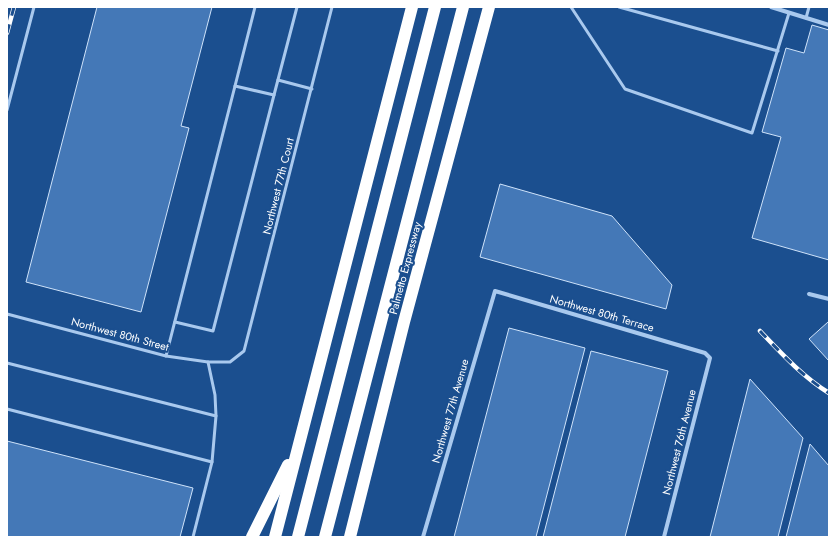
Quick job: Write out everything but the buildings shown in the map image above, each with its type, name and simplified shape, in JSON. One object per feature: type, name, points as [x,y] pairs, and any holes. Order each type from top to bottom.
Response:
[{"type":"highway","points":[[275,537],[412,7]]},
{"type":"highway","points":[[298,537],[435,7]]},
{"type":"highway","points":[[325,537],[462,7]]},
{"type":"highway","name":"Palmetto Expressway","points":[[350,537],[406,314],[488,7]]},
{"type":"highway","points":[[252,537],[298,446]]},
{"type":"street","points":[[771,7],[829,25]]},
{"type":"street","name":"Northwest 80th Terrace","points":[[494,291],[705,353]]},
{"type":"street","name":"Northwest 77th Avenue","points":[[423,537],[494,291]]},
{"type":"street","points":[[809,294],[829,299]]},
{"type":"street","name":"Northwest 76th Avenue","points":[[664,537],[710,358],[705,353]]},
{"type":"lane","points":[[7,110],[34,7]]},
{"type":"lane","points":[[166,356],[255,7]]},
{"type":"lane","points":[[175,322],[213,331],[297,7]]},
{"type":"lane","name":"Northwest 77th Court","points":[[230,362],[244,351],[332,7]]},
{"type":"lane","points":[[571,7],[625,89],[752,133],[790,13]]},
{"type":"lane","points":[[619,7],[778,51]]},
{"type":"lane","points":[[806,18],[809,7]]},
{"type":"lane","points":[[278,80],[312,88]]},
{"type":"lane","points":[[235,86],[274,95]]},
{"type":"lane","name":"Northwest 80th Street","points":[[7,314],[166,356],[208,362],[230,362]]},
{"type":"lane","points":[[193,537],[212,462],[216,416],[215,395],[208,362]]},
{"type":"lane","points":[[7,363],[216,416]]},
{"type":"lane","points":[[7,409],[212,462]]},
{"type":"railway","points":[[7,33],[14,7]]},
{"type":"railway","points":[[760,331],[801,372],[829,393]]}]
